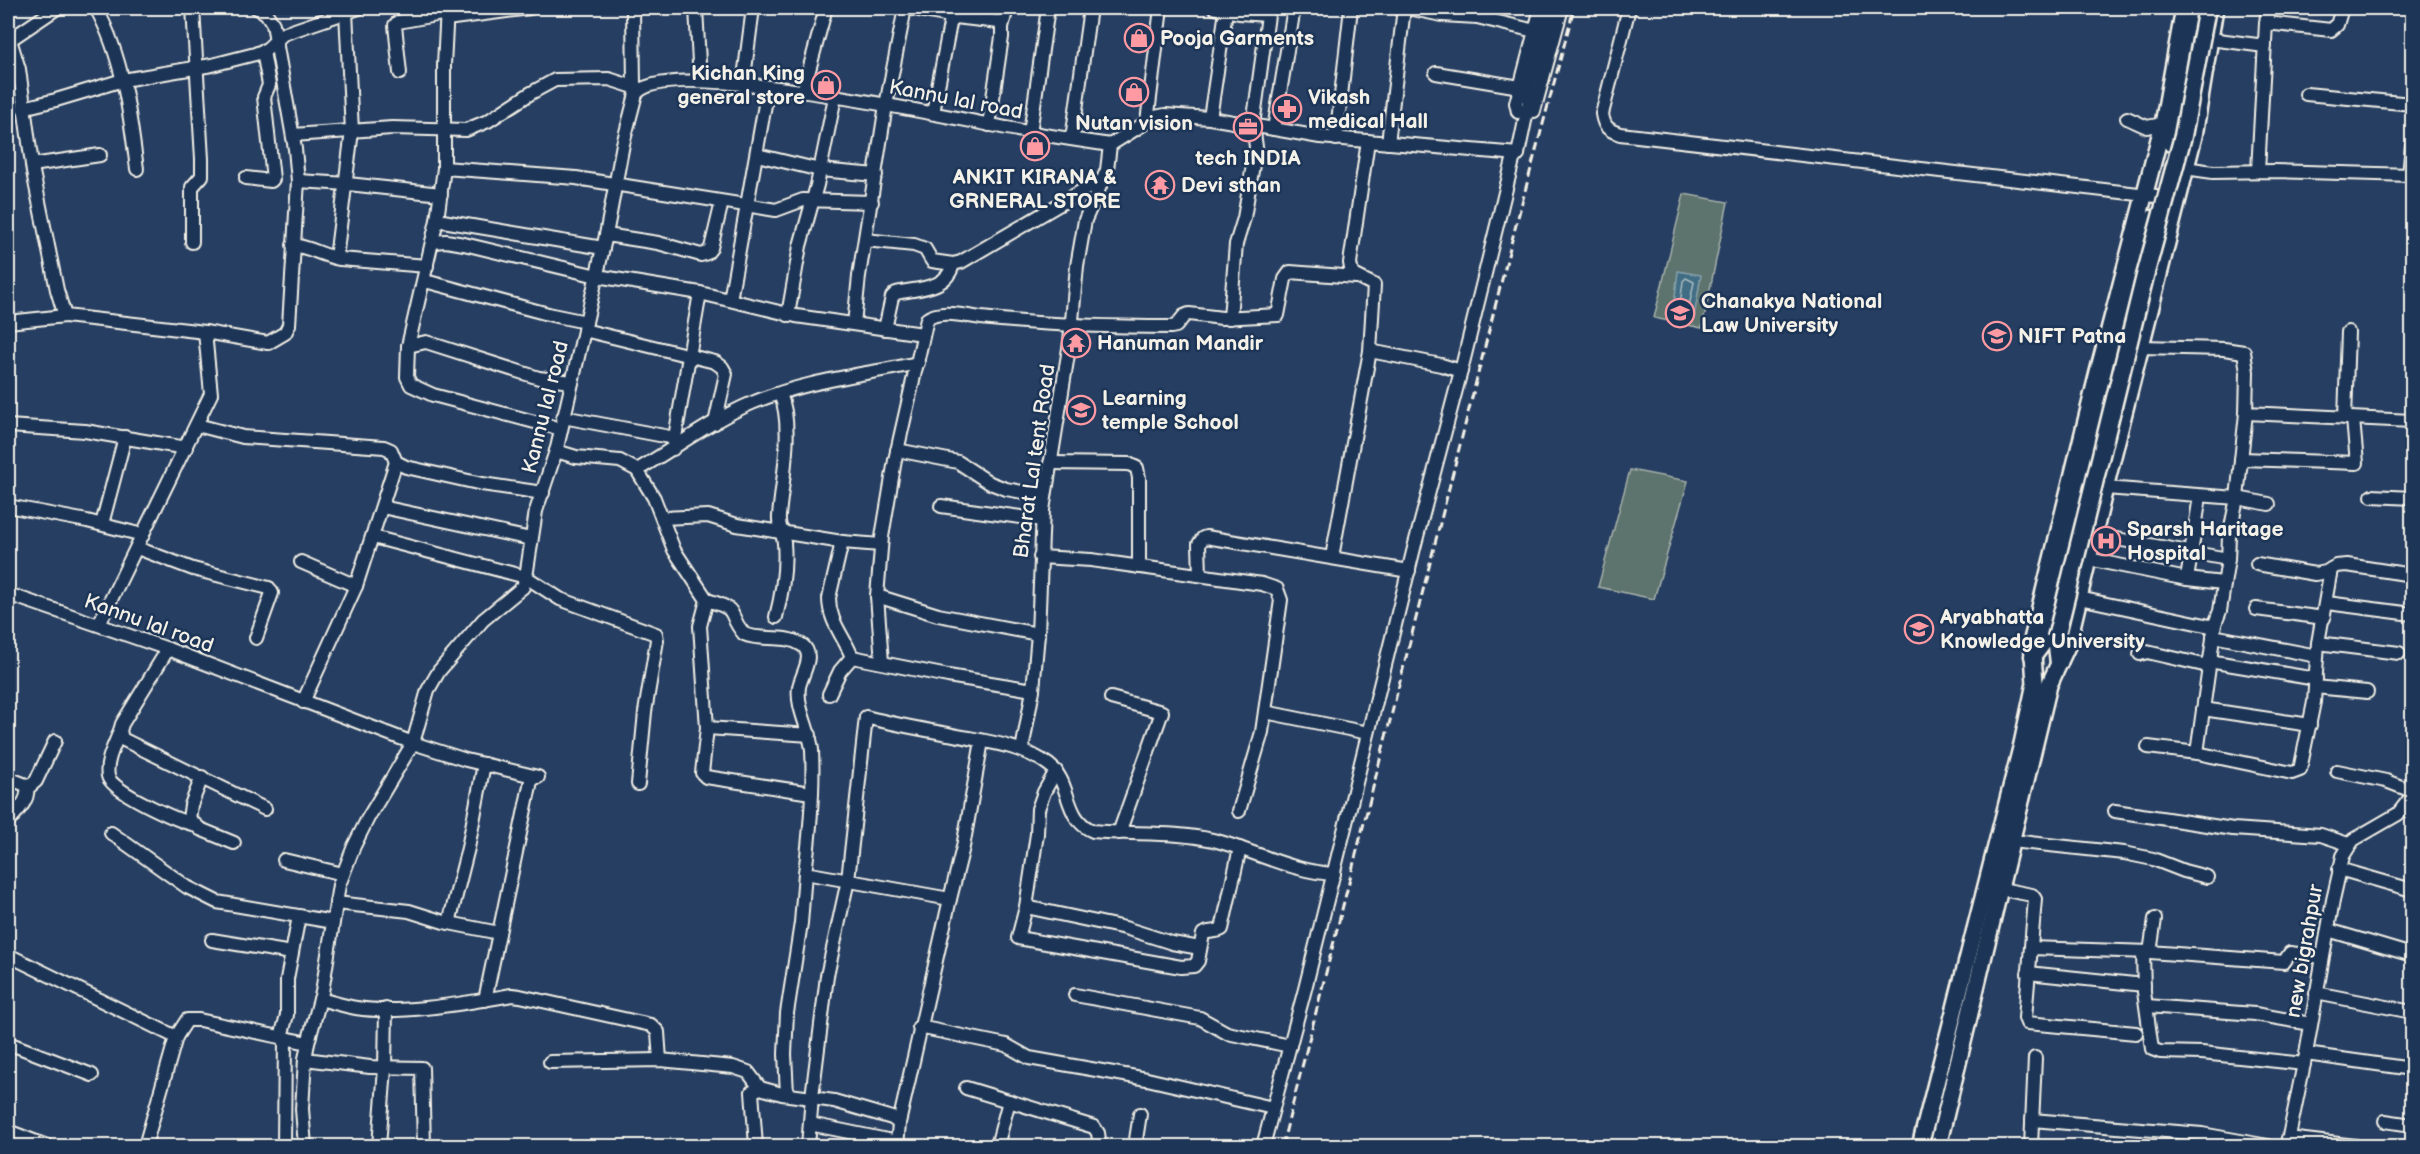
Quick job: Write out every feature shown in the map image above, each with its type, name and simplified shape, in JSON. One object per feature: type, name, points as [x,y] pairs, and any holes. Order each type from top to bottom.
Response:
[{"type":"highway","points":[[2059,663],[2052,637],[2074,518],[2170,143],[2195,8]]},
{"type":"highway","points":[[2033,656],[2052,637],[2183,136],[2207,8]]},
{"type":"main road","points":[[2042,684],[2033,656],[2032,640],[2098,372],[2163,124],[2184,8]]},
{"type":"main road","points":[[1920,1146],[1959,993],[2005,841],[2042,684],[2059,663],[2068,644],[2194,136],[2215,8]]},
{"type":"main road","points":[[1938,1146],[2001,889],[2005,841]]},
{"type":"main road","points":[[1959,993],[1975,997]]},
{"type":"street","points":[[57,8],[9,38],[19,69],[32,165],[55,282],[66,316]]},
{"type":"street","points":[[96,8],[107,32],[123,80],[137,170]]},
{"type":"street","points":[[192,242],[192,187],[202,176],[198,67],[193,8]]},
{"type":"street","points":[[8,322],[66,316],[205,332],[268,343],[285,333],[291,314],[297,181],[293,135],[276,38],[270,18],[257,8]]},
{"type":"street","points":[[23,108],[123,80],[198,67],[263,51],[273,45],[276,38],[358,8]]},
{"type":"street","points":[[400,73],[395,25],[398,22],[447,13],[501,13],[530,8]]},
{"type":"street","points":[[293,135],[392,128],[474,129],[555,80],[609,79],[637,88],[633,8]]},
{"type":"street","points":[[696,8],[700,81]]},
{"type":"street","points":[[743,85],[753,8]]},
{"type":"street","points":[[803,92],[826,8]]},
{"type":"street","points":[[854,324],[886,105],[906,8],[952,12],[999,22],[1002,27]]},
{"type":"street","points":[[989,125],[1002,27],[1007,8]]},
{"type":"street","points":[[1030,133],[1048,8]]},
{"type":"street","points":[[1072,139],[1090,8]]},
{"type":"street","points":[[1147,122],[1161,8]]},
{"type":"street","points":[[1274,129],[1294,8]]},
{"type":"street","points":[[1336,139],[1352,8]]},
{"type":"street","points":[[1388,143],[1406,8],[1442,15],[1477,17],[1535,31]]},
{"type":"street","points":[[1524,88],[1541,8]]},
{"type":"street","points":[[1522,107],[1516,103],[1524,88],[1551,8]]},
{"type":"street","points":[[1513,155],[1524,126],[1535,109],[1562,8]]},
{"type":"street","points":[[1629,8],[1604,103],[1603,124],[1609,131],[1672,141],[2178,199]]},
{"type":"street","points":[[2258,171],[2268,8]]},
{"type":"street","points":[[2266,23],[2331,30],[2337,25],[2342,8]]},
{"type":"street","points":[[1210,118],[1221,9],[1268,11],[1253,125],[1257,147],[1244,218],[1236,244],[1230,318]]},
{"type":"street","points":[[336,258],[352,131],[346,12]]},
{"type":"street","points":[[933,113],[952,12]]},
{"type":"street","points":[[447,13],[444,168],[437,220],[408,346],[406,369],[411,386],[453,401],[674,444]]},
{"type":"street","points":[[2210,39],[2265,46]]},
{"type":"street","points":[[246,178],[271,181],[273,179],[264,97],[269,85],[263,51]]},
{"type":"street","points":[[1436,73],[1524,88]]},
{"type":"street","name":"Kannu lal road","points":[[526,578],[536,511],[556,451],[597,276],[637,88],[657,83],[700,81],[803,92],[1110,145]]},
{"type":"street","points":[[730,300],[768,88]]},
{"type":"street","points":[[2306,94],[2412,104]]},
{"type":"street","points":[[788,315],[800,246],[814,199],[835,97]]},
{"type":"street","points":[[1522,107],[1524,126]]},
{"type":"street","points":[[1263,1146],[1461,371],[1513,155],[1522,107]]},
{"type":"street","points":[[1110,145],[1155,117],[1165,115],[1210,118],[1336,139],[1513,155]]},
{"type":"street","points":[[2127,118],[2147,127],[2163,124]]},
{"type":"street","points":[[1356,277],[1352,274],[1350,263],[1368,141]]},
{"type":"street","name":"Bharat Lal tent Road","points":[[1022,750],[1033,690],[1038,634],[1042,520],[1065,377],[1083,230],[1109,161],[1110,145]]},
{"type":"street","points":[[2185,168],[2213,172],[2411,175],[2412,145]]},
{"type":"street","points":[[32,165],[100,155]]},
{"type":"street","points":[[757,155],[820,170],[876,175]]},
{"type":"street","points":[[444,168],[576,178],[776,210],[803,200],[814,199],[872,202]]},
{"type":"street","points":[[297,181],[345,183],[441,194]]},
{"type":"street","points":[[865,240],[920,247],[925,249],[932,261],[953,264],[969,259],[1102,181]]},
{"type":"street","points":[[606,235],[658,243],[701,255],[707,253],[711,248],[722,202]]},
{"type":"street","points":[[437,220],[603,248]]},
{"type":"street","points":[[432,242],[446,241],[464,244],[597,276],[700,293],[788,315],[922,334]]},
{"type":"street","points":[[293,245],[312,248],[336,258],[427,266]]},
{"type":"street","points":[[885,329],[892,297],[896,293],[935,285],[949,275],[953,264]]},
{"type":"street","points":[[882,662],[877,596],[881,545],[897,450],[918,363],[922,334],[927,319],[935,314],[1071,325],[1171,327],[1176,326],[1184,316],[1189,314],[1230,318],[1278,315],[1285,279],[1290,272],[1356,277],[1371,282],[1374,285],[1370,351],[1332,557]]},
{"type":"street","points":[[424,281],[552,315],[716,363],[726,374],[715,423]]},
{"type":"street","points":[[674,444],[700,293]]},
{"type":"street","points":[[99,624],[211,394],[205,332]]},
{"type":"street","points":[[2241,459],[2357,463],[2349,418],[2348,332]]},
{"type":"street","points":[[408,346],[426,342],[539,378],[572,382]]},
{"type":"street","points":[[2141,347],[2224,349],[2244,352],[2247,372],[2246,413],[2237,498],[2229,537],[2220,610],[2208,663],[2197,753]]},
{"type":"street","points":[[1370,351],[1461,371]]},
{"type":"street","points":[[637,470],[674,444],[747,405],[780,394],[918,363]]},
{"type":"street","points":[[777,616],[784,544],[779,515],[783,490],[786,414],[780,394]]},
{"type":"street","points":[[2246,413],[2412,421]]},
{"type":"street","points":[[197,425],[243,437],[384,447],[391,450],[396,462],[356,586],[324,661],[303,702]]},
{"type":"street","points":[[8,426],[86,431],[186,447]]},
{"type":"street","points":[[102,524],[125,437]]},
{"type":"street","points":[[897,450],[958,462],[990,483],[1006,489],[1045,496]]},
{"type":"street","points":[[556,451],[576,457],[620,460],[637,470],[647,484],[674,550],[707,600],[723,604],[733,610],[744,634],[771,636],[802,645],[808,658],[799,688],[799,697],[810,735],[811,793],[801,923],[787,1013],[787,1094]]},
{"type":"street","points":[[396,462],[406,467],[482,484],[543,494]]},
{"type":"street","points":[[1050,463],[1129,464],[1137,468],[1139,567]]},
{"type":"street","points":[[2105,488],[2237,498],[2269,504]]},
{"type":"street","points":[[2187,579],[2200,496]]},
{"type":"street","points":[[2372,496],[2412,498]]},
{"type":"street","points":[[8,506],[102,524],[143,535]]},
{"type":"street","points":[[941,506],[1042,520]]},
{"type":"street","points":[[382,507],[531,539]]},
{"type":"street","points":[[662,518],[708,516],[737,525],[842,542],[881,545]]},
{"type":"street","points":[[2094,535],[2228,559]]},
{"type":"street","points":[[373,537],[526,578],[560,599],[656,634],[638,784]]},
{"type":"street","points":[[1200,575],[1199,544],[1203,538],[1212,537],[1409,571]]},
{"type":"street","points":[[842,542],[829,598],[829,608],[834,625],[847,644],[852,657]]},
{"type":"street","points":[[136,548],[192,569],[269,588],[272,593],[256,638]]},
{"type":"street","points":[[1040,557],[1091,560],[1262,584],[1277,589],[1280,594],[1265,712],[1239,811]]},
{"type":"street","points":[[2088,559],[2187,579],[2223,583]]},
{"type":"street","points":[[301,562],[356,586]]},
{"type":"street","points":[[2257,564],[2315,574],[2347,565],[2412,575]]},
{"type":"street","points":[[2148,747],[2197,753],[2297,773],[2302,765],[2310,725],[2318,649],[2331,569]]},
{"type":"street","points":[[304,1146],[302,1109],[305,1059],[320,999],[343,874],[376,801],[413,743],[428,690],[439,671],[483,620],[523,587],[526,578]]},
{"type":"street","name":"Kannu lal road","points":[[8,594],[168,649],[413,743],[535,777],[499,933]]},
{"type":"street","points":[[877,596],[938,615],[1038,634]]},
{"type":"street","points":[[2079,598],[2210,626],[2214,630],[2318,649],[2399,653]]},
{"type":"street","points":[[707,600],[700,635],[707,728],[701,769],[706,777],[811,793]]},
{"type":"street","points":[[2327,603],[2412,614]]},
{"type":"street","points":[[2256,609],[2324,618]]},
{"type":"street","points":[[168,649],[120,731],[109,761],[109,781],[120,790],[165,813],[234,843]]},
{"type":"street","points":[[2140,654],[2147,652],[2367,692]]},
{"type":"street","points":[[852,657],[1033,690]]},
{"type":"street","points":[[829,694],[840,671],[852,657]]},
{"type":"street","points":[[1111,699],[1162,712],[1119,833]]},
{"type":"street","points":[[2203,709],[2310,725]]},
{"type":"street","points":[[1265,712],[1368,733]]},
{"type":"street","points":[[808,1146],[827,976],[848,880],[866,717],[1022,750],[1056,771],[1078,822],[1093,831],[1183,834],[1240,848],[1319,873],[1334,874]]},
{"type":"street","points":[[707,728],[810,735]]},
{"type":"street","points":[[120,731],[122,739],[126,742],[265,809]]},
{"type":"street","points":[[8,822],[25,801],[28,788],[36,781],[55,741]]},
{"type":"street","points":[[810,1124],[897,1144],[899,1123],[919,1028],[933,982],[935,962],[963,847],[982,741]]},
{"type":"street","points":[[449,923],[468,848],[484,764]]},
{"type":"street","points":[[1056,771],[1044,792],[1038,809],[1026,907],[1018,938],[1188,967],[1198,961],[1203,934],[1222,929],[1240,848]]},
{"type":"street","points":[[2337,771],[2386,781],[2412,791]]},
{"type":"street","points":[[192,824],[189,819],[191,805],[202,777]]},
{"type":"street","points":[[8,778],[28,788]]},
{"type":"street","points":[[2115,811],[2249,831],[2322,835],[2348,844],[2362,833],[2398,814],[2412,796]]},
{"type":"street","points":[[111,833],[187,887],[217,902],[333,922]]},
{"type":"street","points":[[2005,841],[2124,853],[2153,859],[2207,877]]},
{"type":"street","name":"new bigrahpur","points":[[2288,1142],[2339,869],[2348,844]]},
{"type":"street","points":[[284,860],[343,874]]},
{"type":"street","points":[[2339,869],[2412,890]]},
{"type":"street","points":[[806,873],[950,899]]},
{"type":"street","points":[[2001,889],[2032,895],[2035,899],[2025,1018],[2027,1023],[2136,1033]]},
{"type":"street","points":[[336,903],[409,911],[449,923],[499,933],[485,1000]]},
{"type":"street","points":[[1026,907],[1125,928],[1172,943],[1200,948]]},
{"type":"street","points":[[284,1146],[283,1038],[287,1015],[287,979],[299,916]]},
{"type":"street","points":[[2155,919],[2146,952],[2144,985],[2152,1049],[2412,1069]]},
{"type":"street","points":[[2328,930],[2412,954]]},
{"type":"street","points":[[212,940],[292,953]]},
{"type":"street","points":[[2031,948],[2146,952],[2284,963],[2290,953],[2322,957]]},
{"type":"street","points":[[8,955],[176,1037]]},
{"type":"street","points":[[2028,973],[2144,985]]},
{"type":"street","points":[[2316,993],[2412,1012]]},
{"type":"street","points":[[1075,995],[1200,1018],[1227,1033],[1290,1046]]},
{"type":"street","points":[[320,999],[354,1008],[386,1009],[520,996],[651,1024],[658,1032],[660,1060]]},
{"type":"street","points":[[2147,1006],[2255,1014],[2311,1024]]},
{"type":"street","points":[[379,1146],[385,1068],[386,1009]]},
{"type":"street","points":[[145,1146],[176,1037],[188,1020],[199,1020],[308,1043]]},
{"type":"street","points":[[919,1028],[1006,1045],[1029,1058],[1147,1079],[1273,1108]]},
{"type":"street","points":[[8,1043],[92,1075]]},
{"type":"street","points":[[2031,1146],[2035,1058]]},
{"type":"street","points":[[305,1059],[385,1068],[422,1068],[424,1146]]},
{"type":"street","points":[[550,1062],[660,1060],[741,1069],[748,1072],[760,1088]]},
{"type":"street","points":[[756,1146],[751,1101],[752,1092],[760,1088],[787,1094],[812,1096],[892,1118],[899,1123]]},
{"type":"street","points":[[966,1088],[1094,1128],[1098,1133],[1100,1146]]},
{"type":"street","points":[[997,1146],[1009,1101]]},
{"type":"street","points":[[1135,1146],[1140,1114]]},
{"type":"street","points":[[2032,1120],[2202,1134],[2268,1146]]},
{"type":"street","points":[[2385,1121],[2412,1125]]},
{"type":"street","points":[[8,1131],[47,1146]]},
{"type":"street","points":[[2288,1142],[2356,1146]]},
{"type":"green space","points":[[1684,194],[1728,202],[1702,328],[1654,318]]},
{"type":"green space","points":[[1630,470],[1688,481],[1654,599],[1598,587]]},
{"type":"water","points":[[1678,271],[1701,275],[1694,317],[1673,313]]},
{"type":"railway","points":[[1282,1146],[1513,236],[1574,8]]},
{"type":"place","name":"Pooja Garments","points":[[1139,38]]},
{"type":"place","name":"Kichan King general store","points":[[826,85]]},
{"type":"place","name":"Nutan vision","points":[[1134,92]]},
{"type":"place","name":"Vikash medical Hall","points":[[1287,109]]},
{"type":"place","name":"tech INDIA","points":[[1248,127]]},
{"type":"place","name":"ANKIT KIRANA & GRNERAL STORE","points":[[1035,146]]},
{"type":"place","name":"Devi sthan","points":[[1160,185]]},
{"type":"place","name":"Chanakya National Law University","points":[[1680,313]]},
{"type":"place","name":"NIFT Patna","points":[[1997,336]]},
{"type":"place","name":"Hanuman Mandir","points":[[1076,343]]},
{"type":"place","name":"Learning temple School","points":[[1081,410]]},
{"type":"place","name":"Sparsh Haritage Hospital","points":[[2106,541]]},
{"type":"place","name":"Aryabhatta Knowledge University","points":[[1919,629]]}]
